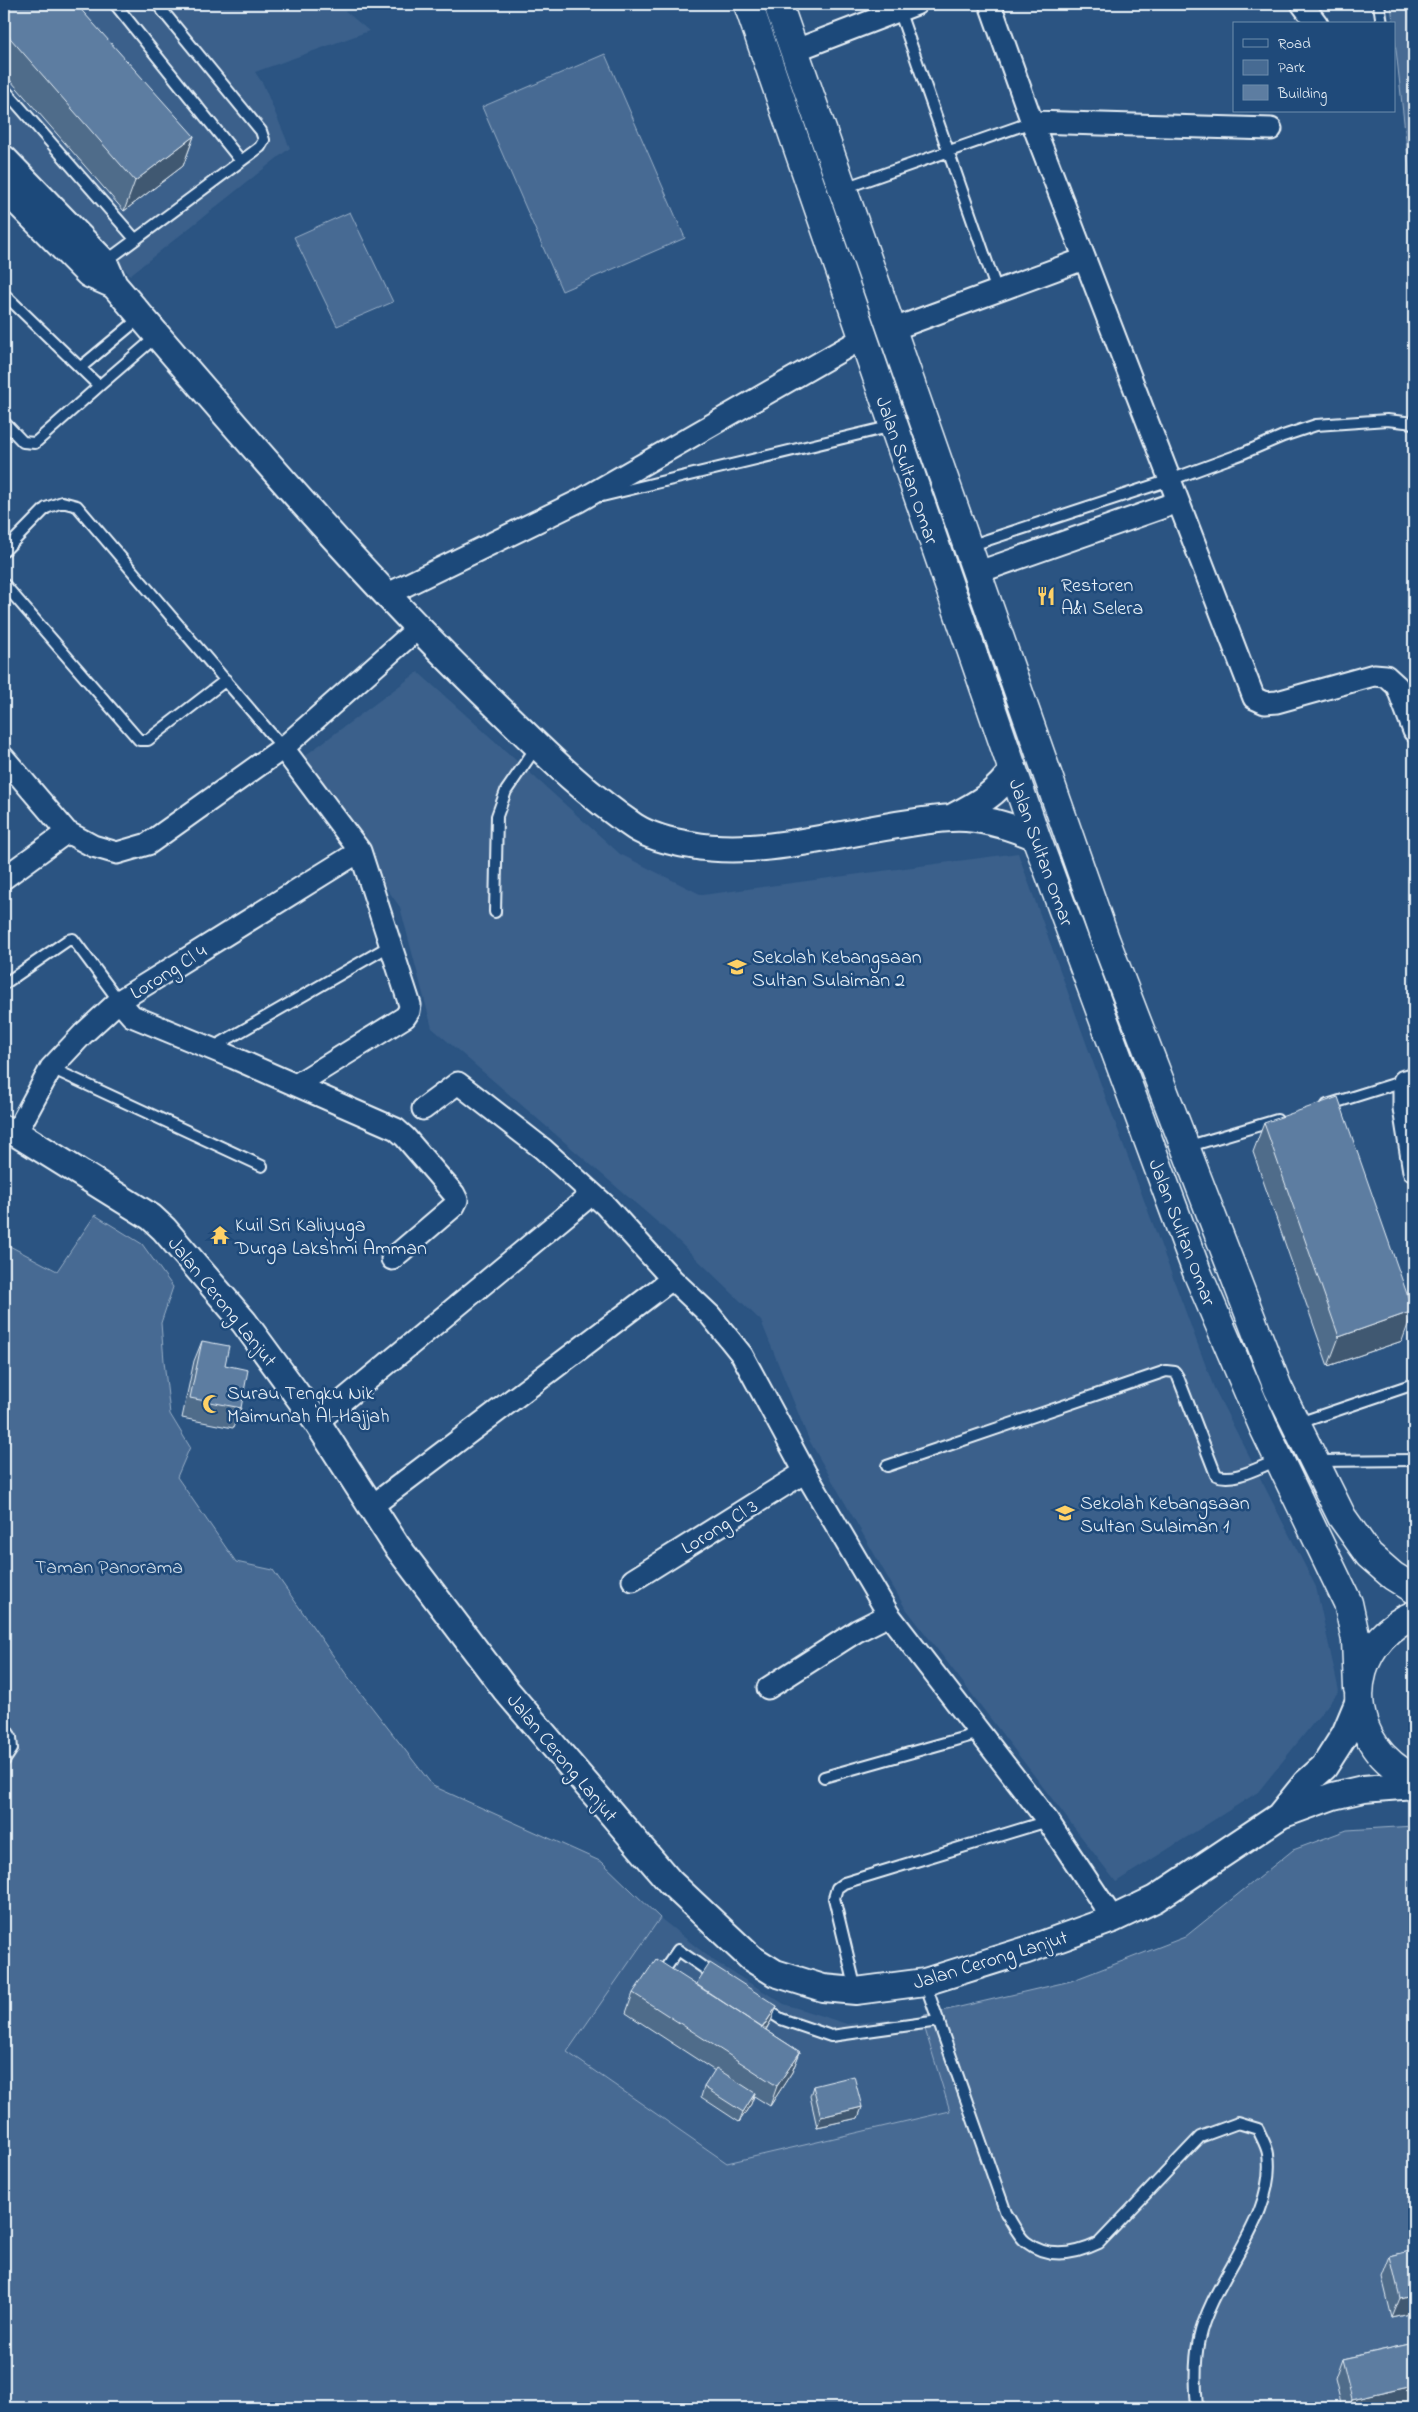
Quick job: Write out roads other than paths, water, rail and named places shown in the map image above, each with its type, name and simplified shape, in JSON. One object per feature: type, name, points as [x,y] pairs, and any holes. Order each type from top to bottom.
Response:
[{"type":"main road","name":"Jalan Sultan Omar","points":[[748,4],[1036,837],[1196,1272],[1279,1459],[1348,1603],[1356,1640],[1358,1696],[1366,1732],[1383,1757],[1407,1775],[1414,1777]]},
{"type":"main road","points":[[778,4],[796,50],[891,330],[1105,939],[1264,1354],[1312,1461],[1342,1517],[1369,1556],[1393,1576],[1414,1589]]},
{"type":"main road","points":[[1358,1696],[1365,1661],[1380,1638],[1401,1620],[1414,1615]]},
{"type":"street","points":[[990,4],[1032,122],[1254,698],[1265,703],[1277,702],[1374,675],[1386,676],[1397,686],[1414,731]]},
{"type":"street","points":[[1302,4],[1316,22]]},
{"type":"street","points":[[796,50],[908,7]]},
{"type":"street","points":[[1032,122],[1271,129]]},
{"type":"street","points":[[4,159],[109,274],[149,326],[280,478],[417,629],[538,746],[595,797],[638,829],[668,841],[695,846],[752,848],[953,817],[1012,827],[1036,837]]},
{"type":"street","points":[[4,188],[89,274],[109,274]]},
{"type":"street","points":[[891,330],[1084,258]]},
{"type":"street","points":[[386,595],[579,501],[863,338]]},
{"type":"street","points":[[976,574],[1178,502]]},
{"type":"street","points":[[4,758],[67,832],[93,846],[117,853],[148,844],[283,748],[417,629]]},
{"type":"street","points":[[283,748],[360,851],[391,945],[409,1011],[405,1017],[296,1085]]},
{"type":"street","points":[[953,817],[982,802],[1001,787],[1013,770]]},
{"type":"street","points":[[4,878],[67,832]]},
{"type":"street","name":"Lorong Cl 4","points":[[10,1131],[51,1068],[83,1034],[119,1001],[360,851]]},
{"type":"street","points":[[119,1001],[132,1016],[396,1129],[405,1137],[454,1194],[457,1200],[454,1206],[392,1259]]},
{"type":"street","points":[[1409,1080],[1404,1108],[1414,1171]]},
{"type":"street","points":[[423,1109],[458,1083],[543,1149],[592,1194],[672,1279],[710,1315],[742,1355],[805,1472],[889,1615],[1048,1821],[1113,1919]]},
{"type":"street","name":"Jalan Cerong Lanjut","points":[[10,1131],[139,1209],[164,1229],[244,1322],[317,1422],[396,1545],[505,1689],[676,1889],[750,1958],[775,1972],[823,1988],[856,1991],[925,1982],[1027,1950],[1113,1919],[1155,1899],[1280,1815],[1333,1796],[1363,1789],[1414,1785]]},
{"type":"street","points":[[317,1422],[592,1194]]},
{"type":"street","points":[[372,1506],[672,1279]]},
{"type":"street","name":"Lorong Cl 3","points":[[633,1580],[805,1472]]},
{"type":"street","points":[[768,1688],[856,1631],[889,1615]]},
{"type":"street","name":"Jalan Cerong Lanjut","points":[[1280,1815],[1306,1783],[1324,1767],[1345,1734],[1358,1696]]},
{"type":"lane","points":[[115,4],[240,161]]},
{"type":"lane","points":[[109,274],[135,239],[260,147],[264,140],[261,131],[157,4]]},
{"type":"lane","points":[[1379,4],[1382,22]]},
{"type":"lane","points":[[908,7],[948,152],[997,291]]},
{"type":"lane","points":[[4,89],[135,239]]},
{"type":"lane","points":[[844,188],[1032,122]]},
{"type":"lane","points":[[4,294],[99,386]]},
{"type":"lane","points":[[81,367],[149,326]]},
{"type":"lane","points":[[4,422],[23,442],[35,443],[99,386],[149,326]]},
{"type":"lane","points":[[967,546],[1170,480],[1241,454],[1282,436],[1316,425],[1387,420],[1414,423]]},
{"type":"lane","points":[[579,501],[894,426]]},
{"type":"lane","points":[[4,551],[46,508],[62,502],[77,506],[283,748]]},
{"type":"lane","points":[[4,584],[139,740],[148,740],[226,680]]},
{"type":"lane","points":[[495,912],[497,816],[506,791],[538,746]]},
{"type":"lane","points":[[4,984],[68,940],[73,939],[119,1001]]},
{"type":"lane","points":[[211,1049],[391,945]]},
{"type":"lane","points":[[51,1068],[262,1166]]},
{"type":"lane","points":[[1313,1109],[1409,1080]]},
{"type":"lane","points":[[1185,1148],[1286,1117]]},
{"type":"lane","points":[[887,1466],[1166,1371],[1174,1372],[1178,1377],[1216,1475],[1223,1478],[1232,1476],[1279,1459]]},
{"type":"lane","points":[[1295,1425],[1414,1384]]},
{"type":"lane","points":[[1312,1461],[1414,1460]]},
{"type":"lane","points":[[4,1726],[11,1737],[12,1749],[4,1761]]},
{"type":"lane","points":[[824,1778],[980,1733]]},
{"type":"lane","points":[[856,1991],[834,1898],[837,1888],[844,1883],[1048,1821]]},
{"type":"lane","points":[[661,1975],[678,1950],[725,1982]]},
{"type":"lane","points":[[925,1982],[1006,2213],[1026,2242],[1053,2254],[1079,2252],[1099,2243],[1200,2136],[1238,2122],[1258,2129],[1268,2153],[1267,2178],[1260,2210],[1218,2290],[1199,2338],[1195,2378],[1197,2408]]},
{"type":"lane","points":[[757,2003],[781,2019],[831,2036],[939,2021]]},
{"type":"place","name":"Restoren A&I Selera","points":[[1046,596]]},
{"type":"place","name":"Sekolah Kebangsaan Sultan Sulaiman 2","points":[[737,967]]},
{"type":"place","name":"Kuil Sri Kaliyuga Durga Lakshmi Amman","points":[[220,1235]]},
{"type":"place","name":"Surau Tengku Nik Maimunah Al-Hajjah","points":[[212,1404]]},
{"type":"place","name":"Sekolah Kebangsaan Sultan Sulaiman 1","points":[[1065,1513]]},
{"type":"park label","name":"Taman Panorama","points":[[109,1566]]}]
